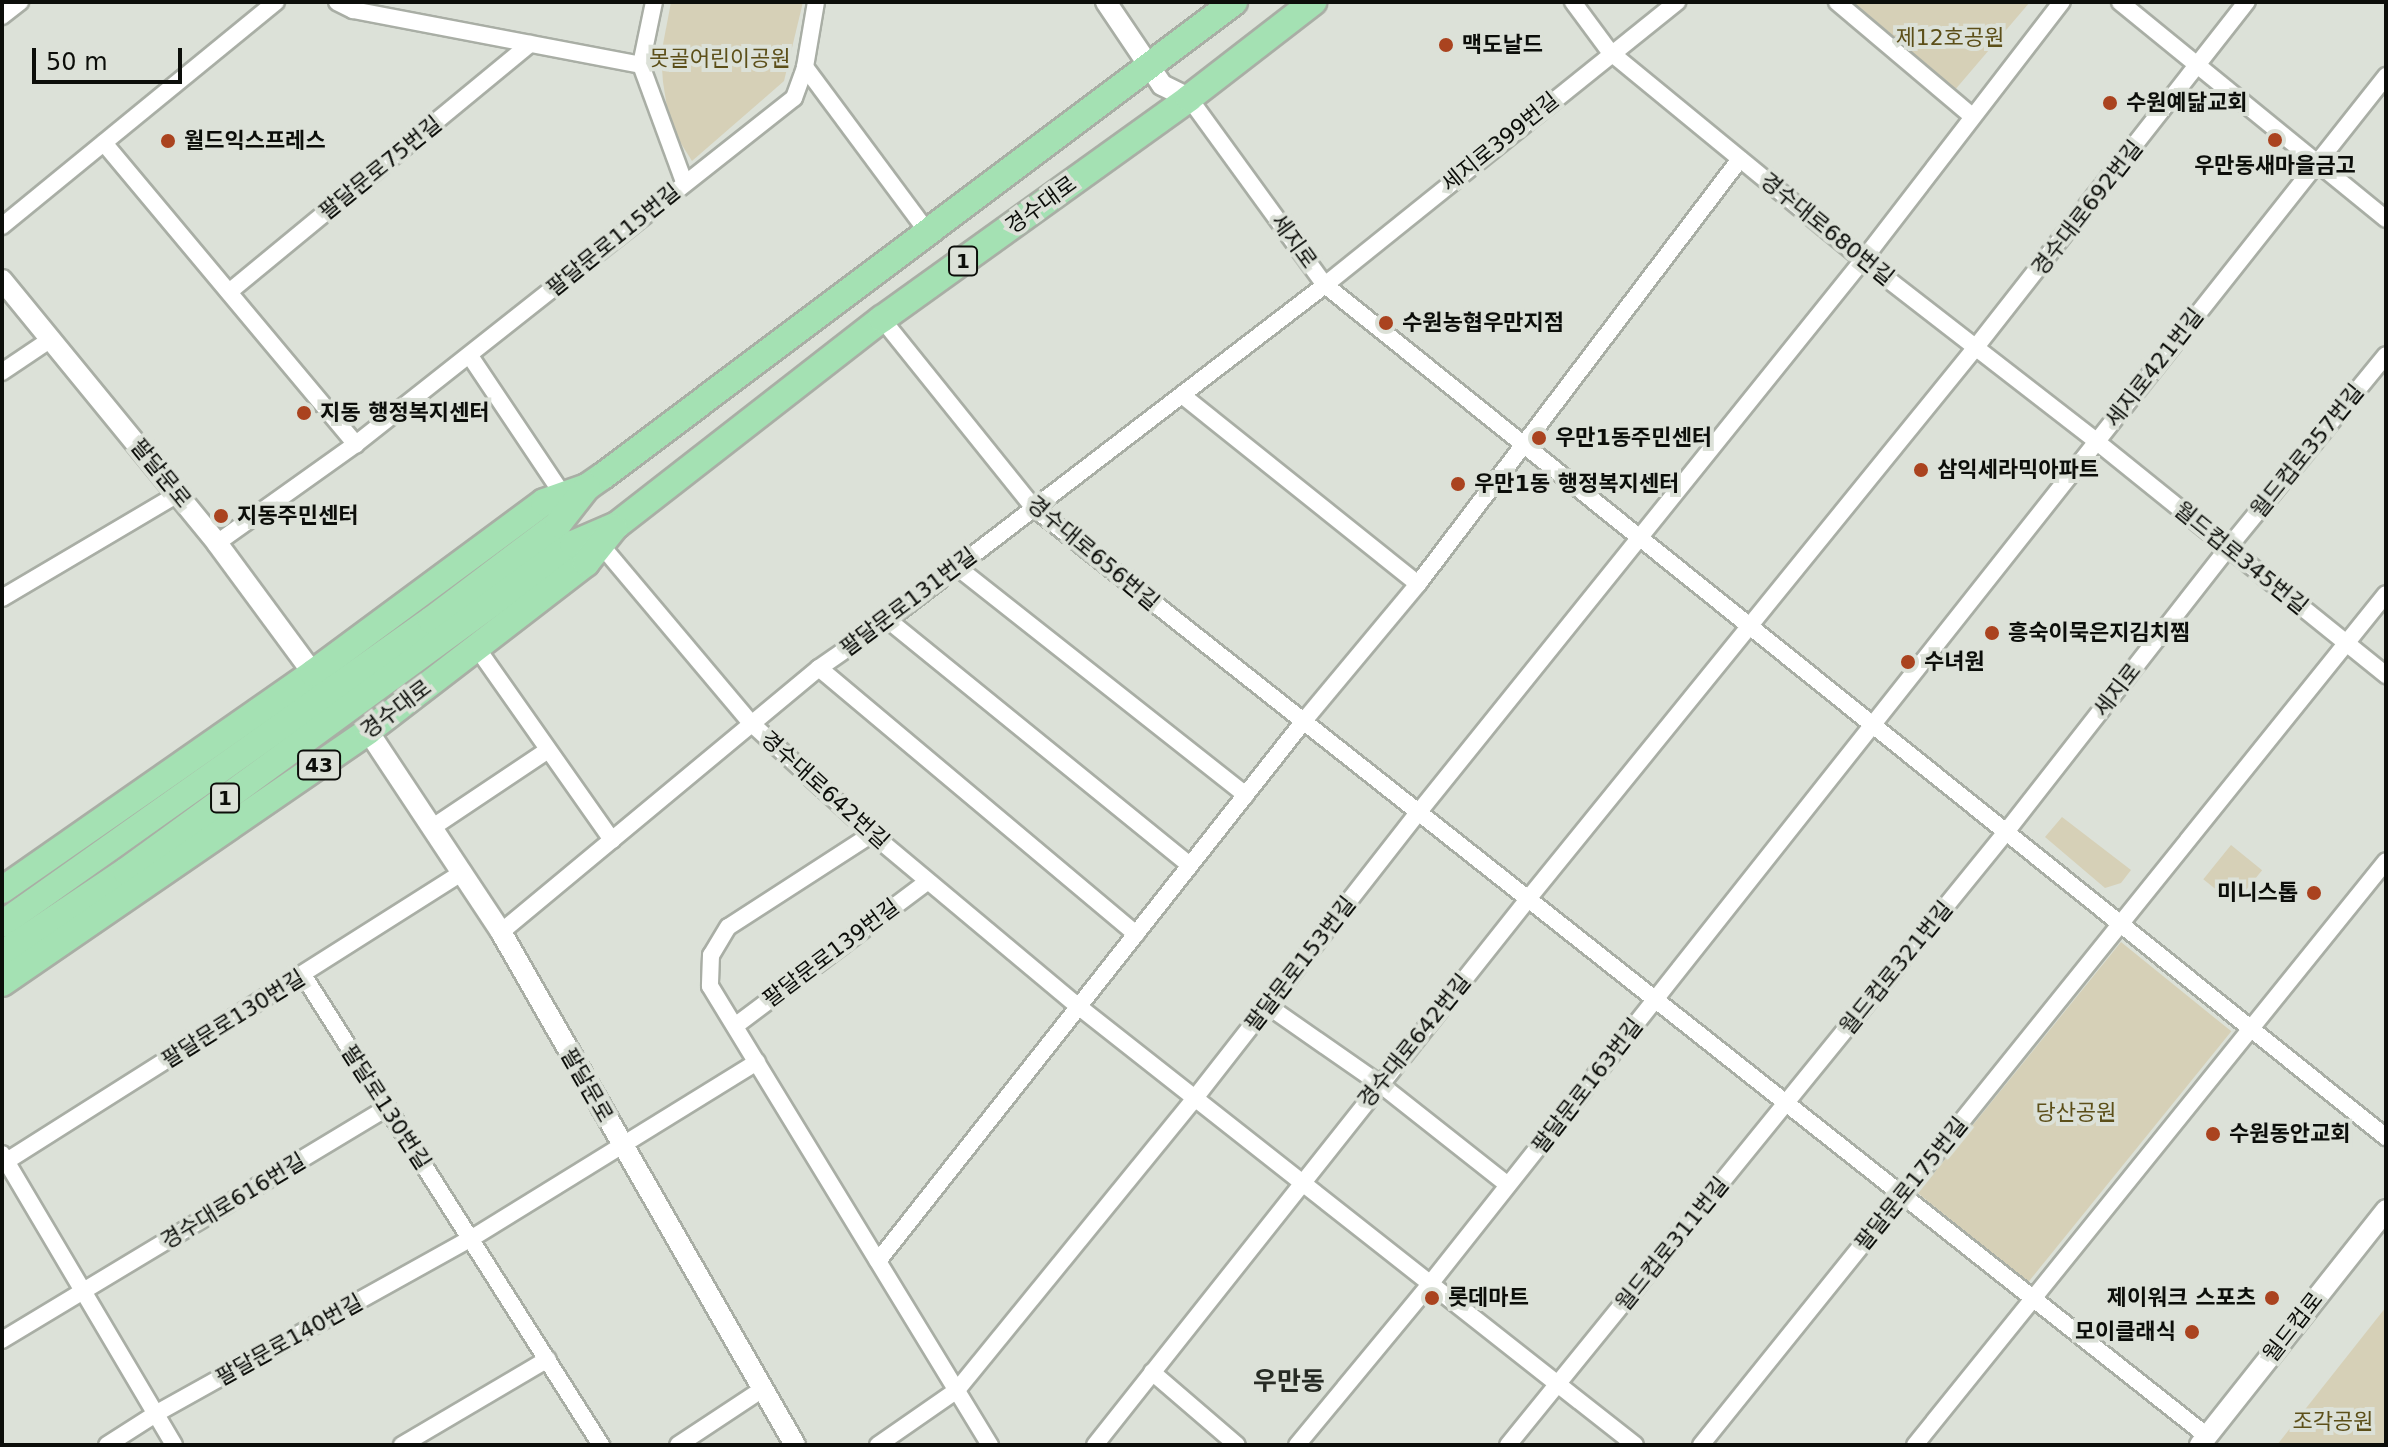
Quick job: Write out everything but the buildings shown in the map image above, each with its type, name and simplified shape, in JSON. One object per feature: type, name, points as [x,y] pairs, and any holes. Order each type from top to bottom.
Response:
[{"type":"main road","name":"1","points":[[2,954],[126,871],[437,628],[558,524],[575,491],[1234,2]]},
{"type":"main road","name":"경수대로","points":[[2,983],[368,731],[586,563],[609,535],[882,319],[1189,98],[1313,2]]},
{"type":"main road","points":[[2,890],[313,673],[544,502],[575,491]]},
{"type":"main road","name":"경수대로","points":[[437,628],[573,544],[609,535]]},
{"type":"main road","name":"1","points":[[2,924],[437,628]]},
{"type":"street","points":[[2,16],[20,2]]},
{"type":"street","points":[[2,226],[276,2]]},
{"type":"street","points":[[337,2],[353,10],[641,65]]},
{"type":"street","points":[[654,2],[641,65],[684,182]]},
{"type":"street","name":"팔달문로115번길","points":[[217,543],[356,444],[794,98],[805,67],[816,2]]},
{"type":"street","name":"세지로","points":[[1106,2],[1162,85],[1189,98],[1325,285],[1522,446],[1642,535],[2386,1137]]},
{"type":"street","name":"경수대로680번길","points":[[1573,2],[1610,52],[1863,260],[2096,441]]},
{"type":"street","name":"세지로399번길","points":[[1325,285],[1610,52],[1677,2]]},
{"type":"street","points":[[1837,2],[1972,116]]},
{"type":"street","points":[[1642,535],[1863,260],[2062,2]]},
{"type":"street","points":[[2120,2],[2197,68],[2386,219]]},
{"type":"street","name":"경수대로692번길","points":[[1976,347],[2247,2]]},
{"type":"street","name":"팔달문로75번길","points":[[229,292],[530,44]]},
{"type":"street","points":[[805,67],[927,231]]},
{"type":"street","name":"세지로421번길","points":[[1873,724],[2386,76]]},
{"type":"street","points":[[104,143],[356,444]]},
{"type":"street","points":[[878,1261],[1303,722],[1418,584],[1740,159]]},
{"type":"street","name":"팔달문로","points":[[2,280],[217,543],[313,673]]},
{"type":"street","name":"팔달문로131번길","points":[[501,932],[819,668],[888,620],[1325,285]]},
{"type":"street","name":"경수대로656번길","points":[[882,319],[1034,508],[1655,1000]]},
{"type":"street","points":[[2,372],[51,339]]},
{"type":"street","points":[[1528,899],[1976,347]]},
{"type":"street","name":"월드컵로357번길","points":[[2228,548],[2386,355]]},
{"type":"street","points":[[470,356],[575,491]]},
{"type":"street","points":[[1182,395],[1418,584]]},
{"type":"street","name":"월드컵로345번길","points":[[2096,441],[2386,675]]},
{"type":"street","points":[[2,598],[178,494]]},
{"type":"street","name":"경수대로642번길","points":[[609,535],[751,723],[872,834],[1078,1006],[1430,1284]]},
{"type":"street","name":"팔달문로153번길","points":[[878,1445],[957,1390],[1195,1098],[1418,813],[1642,535]]},
{"type":"street","name":"세지로","points":[[2006,832],[2228,548]]},
{"type":"street","points":[[957,567],[1246,795]]},
{"type":"street","points":[[2120,923],[2386,594]]},
{"type":"street","points":[[888,620],[1190,865]]},
{"type":"street","points":[[477,648],[612,840]]},
{"type":"street","points":[[819,668],[1136,934]]},
{"type":"street","name":"팔달문로163번길","points":[[1297,1445],[1430,1284],[1873,724]]},
{"type":"street","name":"팔달문로","points":[[368,731],[501,932],[795,1445]]},
{"type":"street","points":[[433,827],[548,750]]},
{"type":"street","name":"월드컵로321번길","points":[[1787,1104],[2006,832]]},
{"type":"street","points":[[872,834],[728,927],[711,955],[710,986],[990,1445]]},
{"type":"street","points":[[1915,1445],[2386,861]]},
{"type":"street","name":"팔달문로130번길","points":[[4,1160],[463,872]]},
{"type":"street","name":"팔달문로139번길","points":[[735,1026],[928,881]]},
{"type":"street","name":"경수대로642번길","points":[[1095,1445],[1528,899]]},
{"type":"street","name":"팔달문로175번길","points":[[1701,1445],[2120,923]]},
{"type":"street","name":"팔달로130번길","points":[[303,975],[385,1109],[472,1238]]},
{"type":"street","points":[[1655,1000],[2033,1298],[2204,1440]]},
{"type":"street","points":[[1268,1006],[1380,1084],[1508,1185]]},
{"type":"street","points":[[620,1144],[757,1062]]},
{"type":"street","name":"월드컵로311번길","points":[[1508,1445],[1787,1104]]},
{"type":"street","name":"경수대로616번길","points":[[2,1340],[385,1109]]},
{"type":"street","name":"팔달문로140번길","points":[[107,1445],[157,1413],[472,1238],[620,1144]]},
{"type":"street","points":[[4,1160],[174,1445]]},
{"type":"street","name":"월드컵로","points":[[2204,1440],[2386,1210]]},
{"type":"street","points":[[472,1238],[601,1445]]},
{"type":"street","points":[[1430,1284],[1635,1445]]},
{"type":"street","points":[[402,1445],[548,1359]]},
{"type":"street","points":[[1152,1372],[1237,1445]]},
{"type":"street","points":[[678,1445],[761,1390]]},
{"type":"green space","name":"못골어린이공원","points":[[671,2],[803,2],[784,81],[692,161],[670,126],[663,82],[661,55]]},
{"type":"green space","name":"제12호공원","points":[[1853,2],[2030,2],[1954,91]]},
{"type":"green space","points":[[2062,817],[2131,870],[2121,883],[2105,888],[2045,837]]},
{"type":"green space","points":[[2231,845],[2262,870],[2234,904],[2203,879]]},
{"type":"green space","name":"당산공원","points":[[2121,942],[2231,1031],[2028,1282],[1918,1193]]},
{"type":"green space","name":"조각공원","points":[[2386,1307],[2386,1445],[2277,1445]]},
{"type":"place","name":"맥도날드","points":[[1446,45]]},
{"type":"place","name":"수원예닮교회","points":[[2110,103]]},
{"type":"place","name":"우만동새마을금고","points":[[2275,140]]},
{"type":"place","name":"월드익스프레스","points":[[168,141]]},
{"type":"place","name":"수원농협우만지점","points":[[1386,323]]},
{"type":"place","name":"지동 행정복지센터","points":[[304,413]]},
{"type":"place","name":"우만1동주민센터","points":[[1539,438]]},
{"type":"place","name":"삼익세라믹아파트","points":[[1921,470]]},
{"type":"place","name":"우만1동 행정복지센터","points":[[1458,484]]},
{"type":"place","name":"지동주민센터","points":[[221,516]]},
{"type":"place","name":"흥숙이묵은지김치찜","points":[[1992,633]]},
{"type":"place","name":"수녀원","points":[[1908,662]]},
{"type":"place","name":"미니스톱","points":[[2314,893]]},
{"type":"place","name":"수원동안교회","points":[[2213,1134]]},
{"type":"place","name":"롯데마트","points":[[1432,1298]]},
{"type":"place","name":"제이워크 스포츠","points":[[2272,1298]]},
{"type":"place","name":"모이클래식","points":[[2192,1332]]},
{"type":"district","name":"우만동","points":[[1289,1382]]}]
